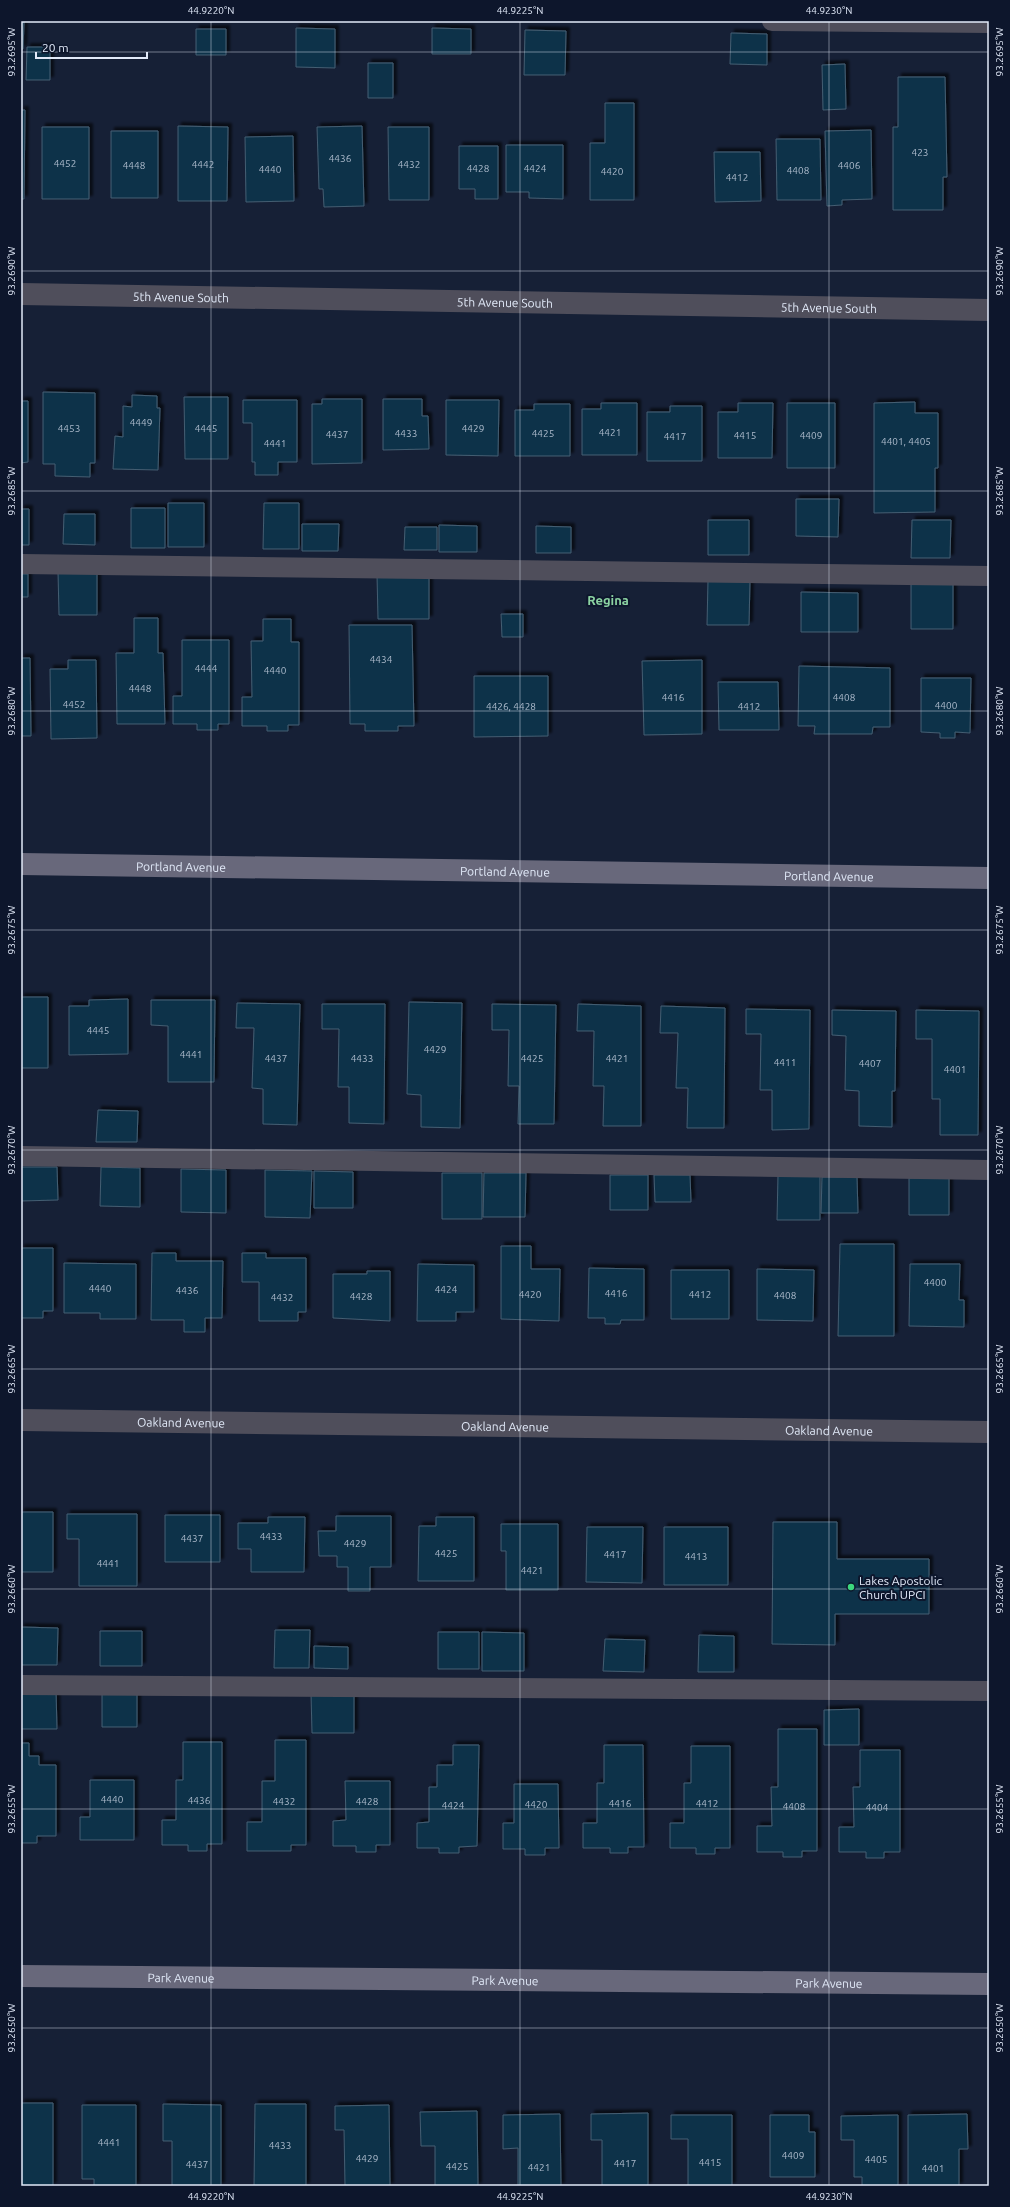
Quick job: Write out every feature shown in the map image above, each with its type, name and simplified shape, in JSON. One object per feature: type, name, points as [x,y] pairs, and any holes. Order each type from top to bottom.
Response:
[{"type":"street","name":"5th Avenue South","points":[[21,294],[989,310]]},
{"type":"street","name":"Portland Avenue","points":[[21,864],[989,878]]},
{"type":"street","name":"Oakland Avenue","points":[[21,1420],[989,1432]]},
{"type":"street","name":"Park Avenue","points":[[21,1976],[989,1984]]},
{"type":"lane","points":[[772,21],[989,24]]},
{"type":"lane","points":[[21,564],[989,576]]},
{"type":"lane","points":[[21,1156],[989,1170]]},
{"type":"lane","points":[[21,1685],[989,1691]]},
{"type":"building","points":[[21,22],[24,22],[23,49],[21,49]]},
{"type":"building","points":[[296,28],[335,29],[335,68],[296,67]]},
{"type":"building","points":[[432,28],[471,29],[471,54],[432,54]]},
{"type":"building","points":[[196,29],[226,29],[226,55],[196,55]]},
{"type":"building","points":[[525,30],[566,31],[565,75],[524,75]]},
{"type":"building","points":[[731,33],[767,34],[767,65],[730,64]]},
{"type":"building","points":[[27,47],[50,47],[50,80],[26,80]]},
{"type":"building","points":[[368,63],[393,63],[393,98],[368,98]]},
{"type":"building","points":[[845,64],[846,109],[823,110],[822,65]]},
{"type":"building","points":[[898,77],[945,77],[947,177],[943,177],[943,210],[893,210],[893,127],[898,127]]},
{"type":"building","points":[[605,103],[634,103],[634,200],[590,200],[590,143],[605,143]]},
{"type":"building","points":[[21,110],[25,110],[24,199],[21,199]]},
{"type":"building","points":[[178,126],[228,127],[227,201],[178,201]]},
{"type":"building","points":[[362,126],[364,206],[324,207],[323,189],[319,189],[317,127]]},
{"type":"building","points":[[42,127],[89,127],[89,199],[42,199]]},
{"type":"building","points":[[388,127],[429,127],[429,200],[389,200]]},
{"type":"building","points":[[871,130],[872,199],[842,200],[842,205],[827,206],[825,131]]},
{"type":"building","points":[[111,131],[158,131],[158,198],[111,198]]},
{"type":"building","points":[[293,136],[294,201],[246,202],[245,137]]},
{"type":"building","points":[[776,139],[820,139],[821,200],[777,200]]},
{"type":"building","points":[[506,145],[563,145],[563,199],[529,198],[529,192],[506,192]]},
{"type":"building","points":[[459,146],[498,146],[498,199],[475,199],[475,189],[459,189]]},
{"type":"building","points":[[714,152],[760,152],[761,201],[715,202]]},
{"type":"building","points":[[43,392],[95,393],[95,463],[90,463],[90,477],[55,476],[55,464],[43,464]]},
{"type":"building","points":[[132,395],[157,396],[157,408],[160,408],[158,470],[113,469],[115,436],[123,437],[123,406],[132,407]]},
{"type":"building","points":[[184,397],[228,397],[228,459],[185,459]]},
{"type":"building","points":[[322,399],[362,399],[362,463],[312,464],[312,404],[322,404]]},
{"type":"building","points":[[383,399],[422,399],[422,416],[428,416],[429,449],[383,450]]},
{"type":"building","points":[[243,400],[297,400],[297,462],[278,462],[278,475],[255,475],[255,462],[252,462],[252,423],[243,423]]},
{"type":"building","points":[[446,400],[499,400],[498,456],[446,455]]},
{"type":"building","points":[[21,401],[28,401],[28,462],[21,463]]},
{"type":"building","points":[[915,402],[915,413],[938,413],[938,468],[935,468],[935,512],[874,513],[874,403]]},
{"type":"building","points":[[601,403],[637,403],[637,455],[582,455],[582,409],[601,409]]},
{"type":"building","points":[[738,403],[773,403],[772,458],[718,458],[718,412],[738,412]]},
{"type":"building","points":[[787,403],[835,403],[835,468],[787,468]]},
{"type":"building","points":[[534,404],[570,404],[570,456],[515,456],[515,410],[534,410]]},
{"type":"building","points":[[670,406],[702,406],[702,461],[647,461],[647,412],[670,412]]},
{"type":"building","points":[[796,499],[839,499],[838,537],[796,536]]},
{"type":"building","points":[[168,503],[204,503],[204,547],[168,547]]},
{"type":"building","points":[[264,503],[299,503],[299,549],[263,549]]},
{"type":"building","points":[[131,508],[165,508],[165,548],[131,548]]},
{"type":"building","points":[[21,509],[29,509],[29,545],[21,545]]},
{"type":"building","points":[[64,514],[95,514],[95,545],[63,544]]},
{"type":"building","points":[[708,520],[749,520],[749,555],[708,555]]},
{"type":"building","points":[[912,520],[951,520],[950,558],[911,558]]},
{"type":"building","points":[[302,524],[339,524],[338,551],[302,551]]},
{"type":"building","points":[[439,525],[477,526],[477,552],[439,552]]},
{"type":"building","points":[[536,526],[571,527],[571,553],[536,553]]},
{"type":"building","points":[[405,527],[437,527],[437,550],[404,550]]},
{"type":"building","points":[[97,571],[97,615],[59,615],[58,572]]},
{"type":"building","points":[[21,574],[28,574],[28,597],[21,597]]},
{"type":"building","points":[[377,575],[429,575],[429,619],[378,619]]},
{"type":"building","points":[[708,580],[750,580],[749,625],[707,625]]},
{"type":"building","points":[[911,582],[953,582],[953,629],[911,629]]},
{"type":"building","points":[[801,592],[858,593],[858,632],[801,632]]},
{"type":"building","points":[[501,614],[523,614],[523,637],[502,637]]},
{"type":"building","points":[[134,618],[158,618],[158,653],[163,653],[165,724],[117,724],[116,653],[134,653]]},
{"type":"building","points":[[263,619],[291,619],[291,642],[299,642],[299,725],[288,725],[288,731],[267,731],[267,726],[242,726],[242,697],[252,697],[251,641],[263,641]]},
{"type":"building","points":[[349,625],[412,625],[414,726],[398,726],[398,731],[365,731],[365,724],[350,724]]},
{"type":"building","points":[[182,640],[229,640],[229,724],[218,724],[218,730],[197,730],[197,724],[173,724],[173,696],[182,696]]},
{"type":"building","points":[[21,658],[30,658],[31,736],[21,736]]},
{"type":"building","points":[[68,660],[96,660],[97,738],[51,739],[50,669],[68,669]]},
{"type":"building","points":[[702,660],[702,734],[644,735],[642,661]]},
{"type":"building","points":[[799,666],[890,668],[890,727],[873,727],[872,734],[814,734],[815,726],[798,726]]},
{"type":"building","points":[[474,676],[548,676],[548,736],[474,737]]},
{"type":"building","points":[[921,678],[971,678],[970,733],[955,732],[955,738],[940,738],[940,733],[921,732]]},
{"type":"building","points":[[718,682],[778,682],[779,730],[719,730]]},
{"type":"building","points":[[21,997],[48,997],[48,1068],[21,1068]]},
{"type":"building","points":[[128,999],[128,1054],[69,1055],[69,1006],[89,1006],[89,1000]]},
{"type":"building","points":[[151,1000],[215,1000],[214,1082],[168,1082],[168,1026],[151,1025]]},
{"type":"building","points":[[409,1002],[462,1003],[460,1128],[421,1127],[421,1095],[407,1094]]},
{"type":"building","points":[[237,1003],[300,1004],[297,1125],[263,1124],[263,1089],[252,1088],[254,1028],[236,1028]]},
{"type":"building","points":[[322,1004],[385,1004],[384,1124],[349,1123],[349,1087],[338,1087],[339,1029],[322,1029]]},
{"type":"building","points":[[492,1004],[556,1005],[554,1124],[518,1124],[519,1086],[508,1086],[509,1030],[492,1030]]},
{"type":"building","points":[[578,1004],[641,1006],[641,1126],[603,1126],[604,1086],[593,1086],[594,1031],[577,1031]]},
{"type":"building","points":[[661,1006],[725,1008],[724,1128],[687,1128],[688,1088],[676,1088],[678,1033],[660,1033]]},
{"type":"building","points":[[746,1009],[810,1010],[809,1129],[772,1130],[772,1090],[760,1090],[761,1034],[746,1034]]},
{"type":"building","points":[[832,1010],[896,1011],[895,1091],[892,1091],[892,1127],[859,1126],[859,1091],[845,1090],[846,1036],[832,1035]]},
{"type":"building","points":[[916,1010],[979,1011],[978,1135],[940,1135],[940,1099],[932,1099],[932,1039],[916,1039]]},
{"type":"building","points":[[98,1110],[138,1111],[137,1142],[96,1142]]},
{"type":"building","points":[[21,1167],[57,1167],[58,1200],[21,1201]]},
{"type":"building","points":[[101,1167],[140,1168],[140,1207],[100,1206]]},
{"type":"building","points":[[181,1169],[226,1170],[226,1213],[181,1212]]},
{"type":"building","points":[[265,1170],[312,1171],[310,1218],[265,1217]]},
{"type":"building","points":[[314,1171],[353,1172],[353,1208],[314,1208]]},
{"type":"building","points":[[442,1173],[482,1173],[482,1219],[442,1219]]},
{"type":"building","points":[[484,1173],[526,1173],[525,1217],[483,1217]]},
{"type":"building","points":[[610,1175],[648,1175],[648,1210],[610,1210]]},
{"type":"building","points":[[654,1175],[690,1175],[691,1202],[655,1202]]},
{"type":"building","points":[[778,1175],[820,1176],[820,1220],[777,1220]]},
{"type":"building","points":[[822,1177],[857,1177],[858,1213],[821,1213]]},
{"type":"building","points":[[909,1178],[949,1178],[949,1215],[909,1215]]},
{"type":"building","points":[[840,1244],[894,1244],[894,1336],[838,1336]]},
{"type":"building","points":[[501,1246],[531,1246],[531,1269],[560,1269],[559,1321],[501,1319]]},
{"type":"building","points":[[21,1248],[53,1248],[53,1311],[43,1311],[43,1318],[21,1318]]},
{"type":"building","points":[[152,1253],[176,1253],[176,1261],[223,1261],[222,1318],[205,1318],[205,1332],[184,1332],[184,1320],[151,1320]]},
{"type":"building","points":[[242,1253],[266,1253],[266,1258],[306,1258],[306,1312],[298,1312],[298,1321],[259,1321],[259,1282],[242,1282]]},
{"type":"building","points":[[64,1263],[136,1264],[136,1319],[100,1319],[100,1313],[64,1313]]},
{"type":"building","points":[[418,1264],[474,1265],[474,1312],[456,1312],[456,1321],[417,1321]]},
{"type":"building","points":[[910,1264],[960,1264],[959,1300],[964,1300],[964,1327],[909,1326]]},
{"type":"building","points":[[589,1268],[644,1269],[644,1320],[621,1320],[620,1324],[605,1324],[605,1318],[588,1318]]},
{"type":"building","points":[[757,1269],[814,1270],[813,1321],[757,1320]]},
{"type":"building","points":[[671,1270],[729,1270],[729,1319],[671,1319]]},
{"type":"building","points":[[367,1271],[390,1271],[390,1321],[333,1318],[333,1274],[367,1274]]},
{"type":"building","points":[[21,1512],[53,1512],[53,1572],[21,1572]]},
{"type":"building","points":[[67,1514],[137,1514],[137,1586],[79,1586],[79,1539],[67,1539]]},
{"type":"building","points":[[165,1515],[220,1515],[220,1562],[165,1562]]},
{"type":"building","points":[[336,1516],[391,1516],[391,1567],[370,1567],[370,1591],[348,1591],[348,1567],[337,1567],[337,1556],[319,1556],[318,1531],[336,1531]]},
{"type":"building","points":[[268,1517],[305,1517],[304,1572],[251,1572],[251,1549],[238,1549],[238,1523],[268,1523]]},
{"type":"building","points":[[436,1517],[474,1517],[474,1581],[418,1581],[419,1526],[436,1526]]},
{"type":"building","name":"Lakes Apostolic Church UPCI","points":[[773,1522],[837,1522],[837,1559],[929,1559],[929,1614],[835,1614],[835,1645],[772,1644]]},
{"type":"building","points":[[501,1524],[558,1524],[558,1590],[506,1590],[506,1551],[501,1551]]},
{"type":"building","points":[[587,1527],[643,1527],[642,1583],[586,1582]]},
{"type":"building","points":[[664,1527],[728,1527],[728,1585],[664,1585]]},
{"type":"building","points":[[21,1627],[58,1628],[57,1665],[21,1665]]},
{"type":"building","points":[[275,1630],[310,1630],[309,1668],[274,1668]]},
{"type":"building","points":[[100,1631],[142,1631],[142,1666],[100,1666]]},
{"type":"building","points":[[438,1632],[479,1632],[479,1669],[438,1669]]},
{"type":"building","points":[[482,1632],[524,1633],[524,1671],[482,1671]]},
{"type":"building","points":[[699,1635],[734,1636],[734,1672],[698,1672]]},
{"type":"building","points":[[605,1639],[645,1640],[644,1672],[603,1671]]},
{"type":"building","points":[[314,1646],[348,1647],[348,1669],[314,1668]]},
{"type":"building","points":[[21,1690],[56,1690],[57,1729],[21,1729]]},
{"type":"building","points":[[102,1691],[137,1691],[137,1727],[102,1727]]},
{"type":"building","points":[[311,1694],[354,1694],[354,1733],[312,1733]]},
{"type":"building","points":[[859,1709],[859,1745],[824,1745],[824,1710]]},
{"type":"building","points":[[778,1729],[817,1729],[817,1851],[802,1851],[802,1857],[783,1857],[783,1852],[757,1852],[757,1826],[772,1826],[771,1787],[778,1787]]},
{"type":"building","points":[[275,1740],[306,1740],[306,1845],[291,1845],[291,1851],[247,1851],[247,1822],[262,1822],[262,1781],[275,1781]]},
{"type":"building","points":[[183,1742],[222,1742],[222,1844],[207,1844],[207,1851],[188,1851],[188,1845],[162,1845],[162,1820],[176,1820],[176,1780],[183,1780]]},
{"type":"building","points":[[21,1743],[29,1743],[29,1756],[39,1756],[39,1765],[56,1765],[56,1836],[37,1836],[37,1843],[21,1843]]},
{"type":"building","points":[[453,1745],[479,1745],[477,1846],[459,1847],[459,1853],[439,1853],[439,1848],[417,1848],[417,1823],[429,1822],[429,1787],[437,1787],[437,1765],[453,1765]]},
{"type":"building","points":[[604,1745],[643,1745],[644,1847],[628,1847],[628,1853],[610,1853],[610,1848],[583,1848],[583,1823],[597,1823],[597,1783],[604,1783]]},
{"type":"building","points":[[691,1746],[730,1746],[730,1848],[715,1848],[715,1854],[696,1854],[696,1848],[670,1848],[670,1823],[684,1823],[684,1783],[691,1783]]},
{"type":"building","points":[[860,1750],[900,1750],[900,1852],[884,1852],[884,1858],[866,1858],[866,1852],[839,1852],[839,1827],[854,1827],[853,1787],[860,1787]]},
{"type":"building","points":[[90,1780],[134,1780],[134,1840],[80,1840],[80,1817],[90,1817]]},
{"type":"building","points":[[345,1781],[390,1781],[390,1845],[376,1845],[376,1852],[356,1852],[356,1846],[333,1846],[333,1821],[346,1820]]},
{"type":"building","points":[[514,1784],[558,1784],[559,1848],[545,1848],[545,1855],[525,1855],[525,1849],[503,1849],[503,1823],[514,1823]]},
{"type":"building","points":[[21,2103],[53,2103],[53,2186],[21,2186]]},
{"type":"building","points":[[163,2104],[221,2105],[221,2186],[172,2186],[172,2141],[163,2141]]},
{"type":"building","points":[[255,2104],[306,2104],[306,2186],[254,2186]]},
{"type":"building","points":[[82,2105],[136,2105],[136,2186],[94,2186],[94,2179],[82,2179]]},
{"type":"building","points":[[389,2105],[390,2186],[345,2186],[344,2130],[335,2130],[335,2106]]},
{"type":"building","points":[[477,2111],[478,2186],[435,2186],[435,2146],[421,2146],[420,2112]]},
{"type":"building","points":[[648,2113],[648,2186],[602,2186],[602,2140],[591,2140],[591,2114]]},
{"type":"building","points":[[560,2114],[561,2186],[518,2186],[518,2148],[503,2149],[503,2115]]},
{"type":"building","points":[[967,2114],[968,2149],[959,2149],[959,2186],[908,2186],[908,2115]]},
{"type":"building","points":[[671,2115],[732,2115],[732,2186],[688,2186],[688,2139],[671,2139]]},
{"type":"building","points":[[770,2115],[809,2115],[809,2132],[815,2132],[815,2177],[770,2177]]},
{"type":"building","points":[[898,2115],[898,2186],[862,2186],[862,2177],[854,2177],[854,2140],[841,2140],[841,2116]]},
{"type":"place","name":"Lakes Apostolic Church UPCI","points":[[851,1587]]},
{"type":"district","name":"Regina","points":[[608,600]]}]
